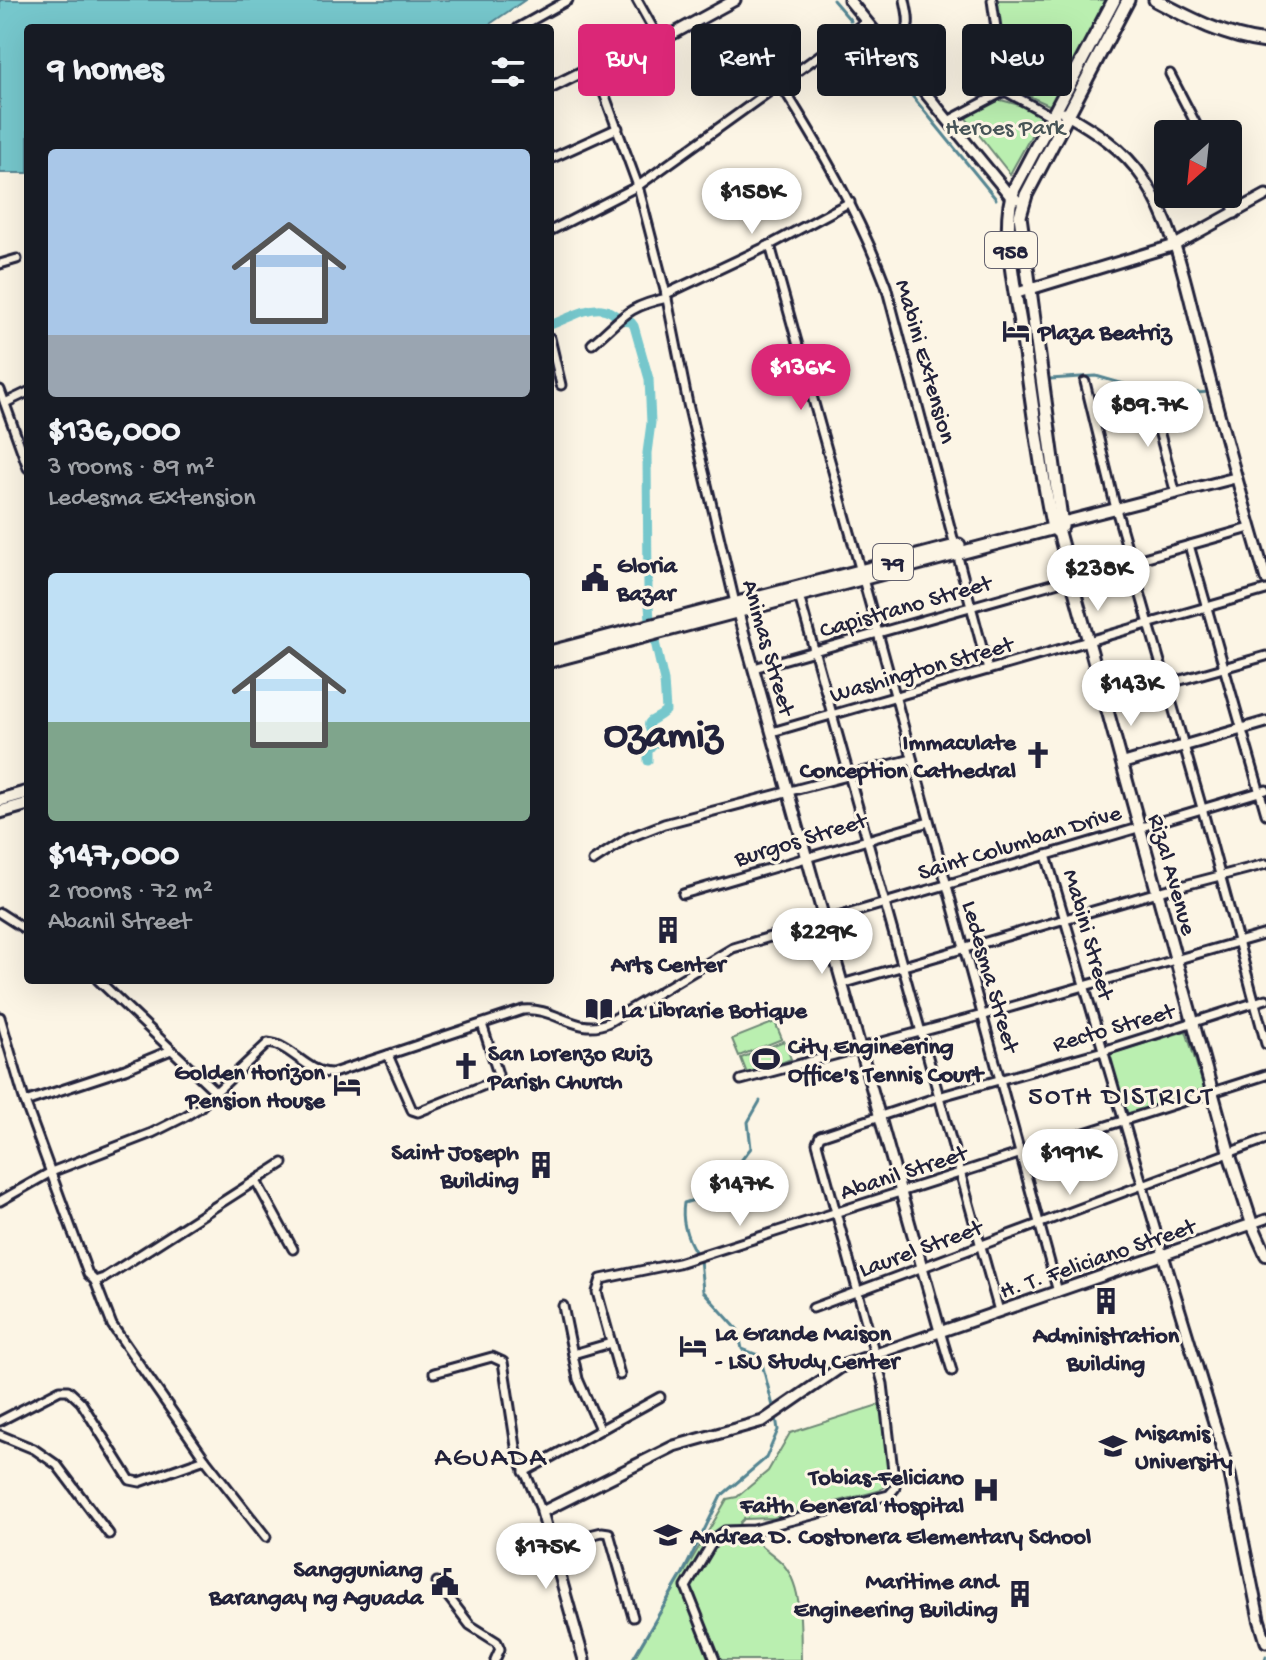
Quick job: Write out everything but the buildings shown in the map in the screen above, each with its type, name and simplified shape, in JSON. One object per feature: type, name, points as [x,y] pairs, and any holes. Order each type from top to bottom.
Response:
[{"type":"main road","name":"958","points":[[1059,525],[1022,291],[1017,200],[1114,0]]},
{"type":"main road","name":"958","points":[[1060,116],[1128,0]]},
{"type":"main road","points":[[1155,0],[1212,29],[1266,42]]},
{"type":"main road","name":"79","points":[[554,660],[736,608],[1059,525]]},
{"type":"main road","name":"Rizal Avenue","points":[[1059,525],[1071,579],[1196,1022],[1229,1153],[1252,1224],[1266,1255]]},
{"type":"main road","name":"79","points":[[554,651],[799,596],[862,575]]},
{"type":"main road","points":[[0,800],[24,793]]},
{"type":"main road","points":[[0,812],[24,805]]},
{"type":"street","points":[[525,24],[568,0]]},
{"type":"street","points":[[637,0],[650,24]]},
{"type":"street","points":[[675,33],[735,0]]},
{"type":"street","points":[[849,0],[869,24]]},
{"type":"street","points":[[905,0],[908,24]]},
{"type":"street","points":[[992,0],[995,24]]},
{"type":"street","points":[[801,68],[867,21]]},
{"type":"street","points":[[554,86],[578,74]]},
{"type":"street","points":[[1170,74],[1194,120]]},
{"type":"street","name":"Animas Street","points":[[606,96],[638,186],[736,608],[940,1331]]},
{"type":"street","points":[[554,229],[638,186],[762,96]]},
{"type":"street","name":"Mabini Extension","points":[[788,96],[850,202],[886,286],[988,670]]},
{"type":"street","points":[[927,96],[1017,200]]},
{"type":"street","points":[[948,121],[996,96]]},
{"type":"street","points":[[1016,96],[1110,143],[1131,161],[1158,205],[1175,245],[1235,478],[1266,579]]},
{"type":"street","points":[[554,157],[618,128]]},
{"type":"street","points":[[1022,291],[1175,245],[1266,195]]},
{"type":"street","points":[[592,344],[620,318],[647,303],[770,245],[850,202]]},
{"type":"street","points":[[1233,208],[1235,214]]},
{"type":"street","name":"Ledesma Street","points":[[770,245],[1058,1292]]},
{"type":"street","points":[[0,264],[17,259]]},
{"type":"street","points":[[554,354],[561,385]]},
{"type":"street","points":[[1085,382],[1116,509],[1266,1044]]},
{"type":"street","points":[[0,390],[24,457]]},
{"type":"street","points":[[5,403],[24,394]]},
{"type":"street","points":[[1150,397],[1176,494]]},
{"type":"street","points":[[1059,525],[1235,478]]},
{"type":"street","name":"Capistrano Street","points":[[754,668],[1250,528]]},
{"type":"street","points":[[1189,545],[1263,791],[1266,814]]},
{"type":"street","name":"Washington Street","points":[[772,732],[1266,590]]},
{"type":"street","points":[[799,596],[999,1311]]},
{"type":"street","points":[[1106,701],[1266,656]]},
{"type":"street","points":[[1124,763],[1266,722]]},
{"type":"street","points":[[593,861],[645,830],[912,759]]},
{"type":"street","name":"Saint Columban Drive","points":[[0,1201],[51,1172],[152,1133],[191,1113],[268,1043],[279,1045],[326,1074],[341,1072],[533,1009],[594,1028],[733,948],[1263,791]]},
{"type":"street","name":"Burgos Street","points":[[683,894],[929,822]]},
{"type":"street","name":"Mabini Street","points":[[1046,855],[1163,1255]]},
{"type":"street","points":[[842,984],[1158,892],[1266,864]]},
{"type":"street","points":[[0,913],[24,928]]},
{"type":"street","points":[[741,1080],[1266,934]]},
{"type":"street","points":[[102,984],[216,1092]]},
{"type":"street","name":"Recto Street","points":[[715,1660],[686,1587],[715,1538],[725,1531],[754,1530],[893,1492],[896,1483],[889,1415],[876,1354],[818,1139],[823,1134],[938,1097],[1103,1051],[1266,999]]},
{"type":"street","points":[[0,1017],[25,1102],[88,1274],[95,1281],[112,1325],[205,1459],[266,1537]]},
{"type":"street","points":[[388,1055],[412,1110],[418,1112],[497,1080],[498,1074],[482,1024]]},
{"type":"street","points":[[25,1102],[125,1069],[171,1050]]},
{"type":"street","name":"Abanil Street","points":[[611,1343],[597,1292],[598,1282],[605,1277],[678,1263],[1266,1075]]},
{"type":"street","name":"Laurel Street","points":[[813,1308],[1266,1139]]},
{"type":"street","points":[[95,1281],[283,1163]]},
{"type":"street","points":[[256,1181],[293,1249]]},
{"type":"street","name":"H. T. Feliciano Street","points":[[542,1512],[660,1452],[763,1421],[831,1372],[940,1331],[1266,1219]]},
{"type":"street","points":[[1163,1255],[1226,1462],[1260,1627],[1266,1642]]},
{"type":"street","points":[[563,1306],[583,1394],[600,1429]]},
{"type":"street","points":[[940,1331],[952,1371]]},
{"type":"street","points":[[573,1354],[611,1343],[620,1375]]},
{"type":"street","points":[[434,1373],[492,1357],[501,1360],[509,1392],[517,1453],[542,1512],[584,1660]]},
{"type":"street","points":[[0,1421],[65,1389],[81,1402],[134,1482],[205,1459]]},
{"type":"street","points":[[524,1472],[660,1397]]},
{"type":"street","points":[[0,1435],[34,1449],[57,1465],[109,1534]]},
{"type":"street","points":[[550,1545],[609,1533],[633,1617]]},
{"type":"street","points":[[437,1582],[470,1625],[497,1642],[500,1649],[495,1660]]},
{"type":"green space","points":[[997,0],[1106,0],[1072,66],[1072,24],[999,24]]},
{"type":"green space","points":[[1029,96],[1056,96],[1051,106]]},
{"type":"green space","name":"Heroes Park","points":[[1001,100],[1023,106],[1042,116],[1010,174],[965,117]]},
{"type":"green space","name":"City Engineering Office's Tennis Court","points":[[775,1022],[782,1039],[739,1056],[732,1039]]},
{"type":"green space","points":[[1186,1031],[1205,1091],[1126,1115],[1106,1055]]},
{"type":"green space","name":"City Engineering Office's Tennis Court","points":[[784,1041],[791,1059],[748,1076],[741,1058]]},
{"type":"green space","points":[[878,1405],[883,1407],[891,1483],[878,1491],[774,1518],[744,1519],[740,1523],[753,1539],[781,1562],[794,1583],[799,1608],[801,1660],[633,1660],[727,1499],[737,1497],[768,1471],[790,1433]]},
{"type":"water","points":[[0,0],[525,0],[490,24],[24,24],[24,173],[0,173]]},
{"type":"waterway","points":[[833,0],[851,21]]},
{"type":"waterway","points":[[912,96],[996,199]]},
{"type":"waterway","points":[[554,323],[596,309],[606,310],[634,326],[649,379],[650,620]]},
{"type":"waterway","points":[[1050,379],[1096,376],[1141,389],[1183,394],[1209,392]]},
{"type":"waterway","points":[[648,761],[648,751],[656,742],[649,722],[666,711],[664,681],[655,642]]},
{"type":"waterway","points":[[696,1253],[685,1229],[684,1203],[694,1200],[712,1204],[730,1190],[735,1171],[751,1148],[748,1122],[760,1101]]},
{"type":"waterway","points":[[700,1259],[703,1291],[738,1330],[742,1349],[760,1356],[774,1410]]},
{"type":"waterway","points":[[632,1660],[683,1573],[721,1496],[766,1458],[778,1430],[776,1417]]},
{"type":"waterway","points":[[1265,1660],[1266,1656]]},
{"type":"place","name":"Plaza Beatriz","points":[[1016,331]]},
{"type":"place","name":"Gloria Bazar","points":[[595,578]]},
{"type":"place","name":"Immaculate Conception Cathedral","points":[[1038,755]]},
{"type":"place","name":"Arts Center","points":[[668,930]]},
{"type":"place","name":"La Librarie Botique","points":[[599,1009]]},
{"type":"place","name":"City Engineering Office's Tennis Court","points":[[766,1059]]},
{"type":"place","name":"San Lorenzo Ruiz Parish Church","points":[[466,1066]]},
{"type":"place","name":"Golden Horizon Pension House","points":[[347,1085]]},
{"type":"place","name":"Saint Joseph Building","points":[[541,1165]]},
{"type":"place","name":"Administration Building","points":[[1106,1301]]},
{"type":"place","name":"La Grande Maison - LSU Study Center","points":[[693,1346]]},
{"type":"place","name":"Misamis University","points":[[1113,1446]]},
{"type":"place","name":"Tobias-Feliciano Faith General Hospital","points":[[986,1490]]},
{"type":"place","name":"Andrea D. Costonera Elementary School","points":[[668,1535]]},
{"type":"place","name":"Sangguniang Barangay ng Aguada","points":[[445,1582]]},
{"type":"place","name":"Maritime and Engineering Building","points":[[1020,1594]]},
{"type":"district","name":"Ozamiz","points":[[663,731]]},
{"type":"district","name":"50TH DISTRICT","points":[[1121,1094]]},
{"type":"district","name":"AGUADA","points":[[491,1455]]}]
